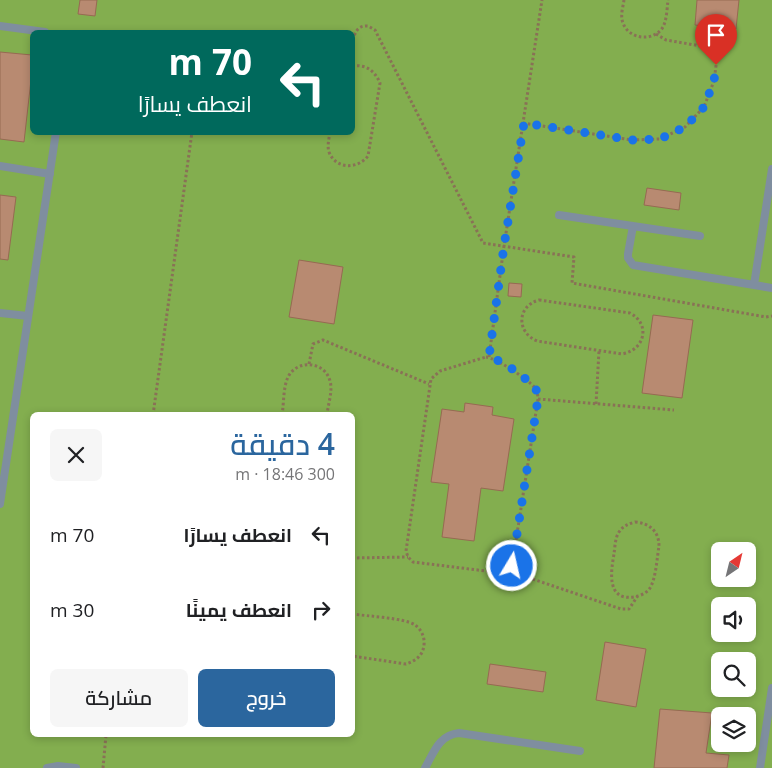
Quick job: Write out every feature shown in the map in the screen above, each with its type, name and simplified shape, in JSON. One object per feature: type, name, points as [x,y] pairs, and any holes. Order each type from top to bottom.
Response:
[{"type":"lane","points":[[0,26],[30,30]]},
{"type":"lane","points":[[0,504],[4,456],[56,135]]},
{"type":"lane","points":[[0,166],[50,174]]},
{"type":"lane","points":[[754,285],[772,169]]},
{"type":"lane","points":[[559,215],[700,236]]},
{"type":"lane","points":[[633,226],[628,254],[628,258],[633,265],[772,288]]},
{"type":"lane","points":[[0,313],[28,316]]},
{"type":"lane","points":[[760,768],[772,688]]},
{"type":"lane","points":[[425,768],[438,744],[453,734],[580,750]]},
{"type":"lane","points":[[46,768],[58,766],[76,768]]},
{"type":"path","points":[[489,357],[542,0]]},
{"type":"path","points":[[624,0],[622,18],[626,29],[636,37],[643,38],[656,34],[665,23],[668,0]]},
{"type":"path","points":[[355,34],[359,28],[368,26],[375,30],[483,243],[574,257],[572,283],[766,317],[772,316]]},
{"type":"path","points":[[524,123],[632,140],[660,139],[685,127],[704,107],[714,81],[721,28]]},
{"type":"path","points":[[656,34],[666,40],[718,49]]},
{"type":"path","points":[[330,135],[328,147],[332,158],[342,165],[354,166],[360,164],[368,156],[380,83],[374,72],[369,68],[355,66]]},
{"type":"path","points":[[153,412],[192,135]]},
{"type":"path","points":[[545,300],[630,313],[641,323],[643,335],[634,350],[622,354],[599,351],[530,339],[522,328],[521,322],[524,309],[534,301],[545,300]]},
{"type":"path","points":[[309,364],[313,344],[323,340],[429,384]]},
{"type":"path","points":[[596,404],[599,351]]},
{"type":"path","points":[[508,571],[513,563],[538,399],[536,389],[532,385],[497,359],[489,357],[440,371],[431,379],[406,551],[408,557],[414,562],[502,573],[508,571],[621,609],[629,609],[637,597],[647,591],[652,584],[659,546],[654,530],[642,523],[635,522],[622,528],[618,533],[610,578],[615,589],[620,593],[625,596],[637,597]]},
{"type":"path","points":[[282,412],[286,381],[289,375],[299,366],[309,364],[319,367],[329,377],[331,388],[327,412]]},
{"type":"path","points":[[538,399],[674,410]]},
{"type":"path","points":[[355,558],[408,557]]},
{"type":"path","points":[[355,614],[409,622],[421,631],[424,642],[421,654],[412,662],[406,664],[355,656]]},
{"type":"path","points":[[103,768],[106,737]]},
{"type":"green space","points":[[0,0],[772,0],[772,768],[0,768]]},
{"type":"building","points":[[80,0],[97,0],[95,16],[78,14]]},
{"type":"building","points":[[697,0],[739,0],[736,29],[695,25]]},
{"type":"building","points":[[0,52],[30,55],[30,89],[24,142],[0,139]]},
{"type":"building","points":[[647,188],[681,193],[679,210],[644,205]]},
{"type":"building","points":[[0,195],[16,197],[8,260],[0,259]]},
{"type":"building","points":[[299,260],[343,267],[334,324],[289,317]]},
{"type":"building","points":[[509,283],[522,284],[521,297],[508,296]]},
{"type":"building","points":[[653,315],[693,320],[682,398],[642,393]]},
{"type":"building","points":[[465,403],[493,407],[492,415],[514,419],[503,491],[481,488],[474,541],[442,537],[449,484],[431,482],[442,409],[464,412]]},
{"type":"building","points":[[605,642],[646,649],[636,707],[596,700]]},
{"type":"building","points":[[490,664],[546,672],[543,692],[487,684]]},
{"type":"building","points":[[660,709],[711,713],[706,753],[729,755],[727,768],[654,768]]},
{"type":"route","points":[[512,566],[538,394],[532,385],[497,359],[489,357],[504,246],[524,123],[632,140],[660,139],[685,127],[704,107],[714,81],[716,65]]}]
